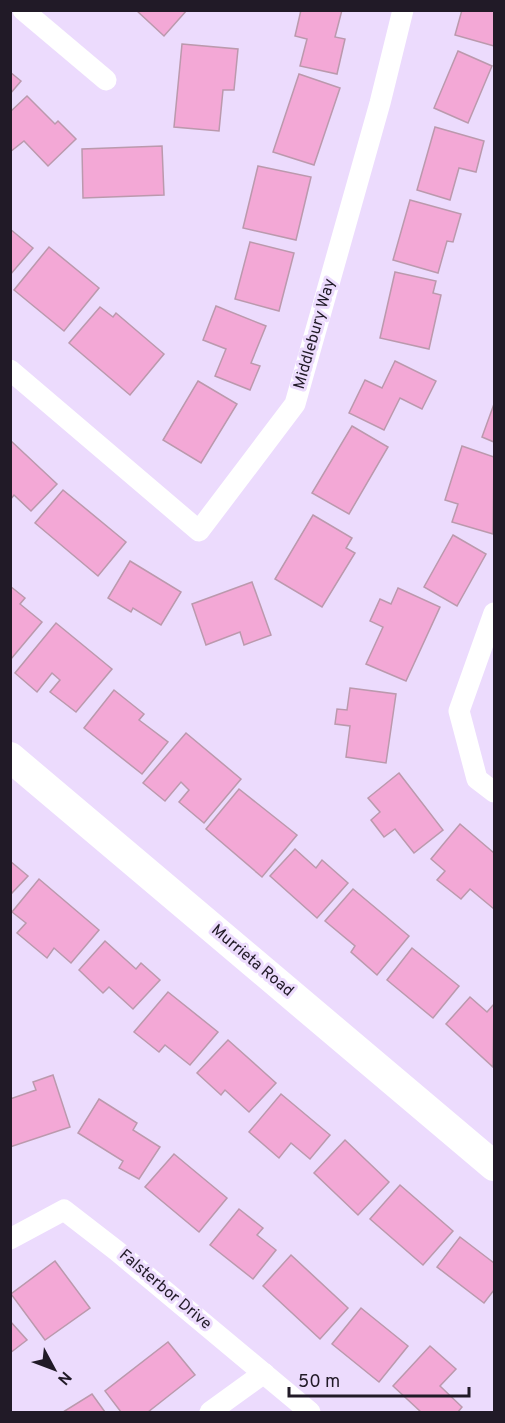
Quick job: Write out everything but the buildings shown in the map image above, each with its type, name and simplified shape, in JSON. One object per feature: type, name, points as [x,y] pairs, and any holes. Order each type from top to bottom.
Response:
[{"type":"main road","name":"Murrieta Road","points":[[10,757],[495,1166]]},
{"type":"street","points":[[23,10],[106,80]]},
{"type":"street","name":"Middlebury Way","points":[[10,370],[199,531],[295,404],[380,103],[403,10]]},
{"type":"street","points":[[495,613],[459,711],[477,779],[495,792]]},
{"type":"street","name":"Falsterbor Drive","points":[[10,1239],[64,1210],[117,1251],[310,1413]]},
{"type":"street","points":[[210,1413],[264,1373]]}]
